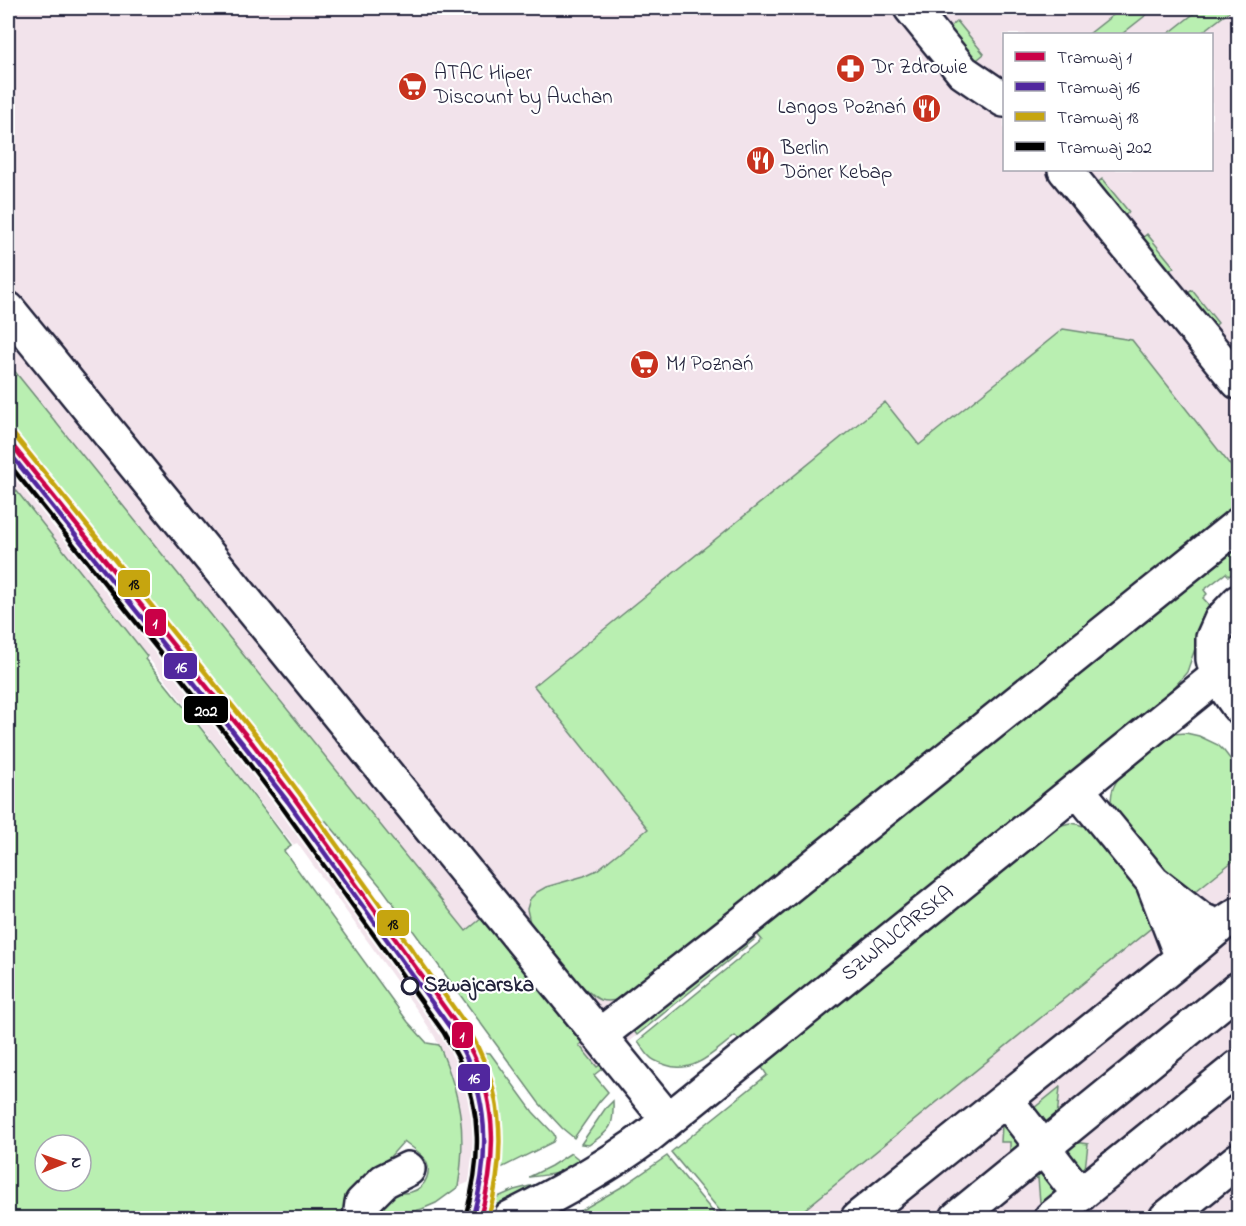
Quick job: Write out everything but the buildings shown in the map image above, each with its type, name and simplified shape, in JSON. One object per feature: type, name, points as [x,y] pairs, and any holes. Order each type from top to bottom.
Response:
[{"type":"street","points":[[910,8],[963,72],[1003,99]]},
{"type":"street","points":[[1066,171],[1239,382]]},
{"type":"street","points":[[8,309],[668,1120]]},
{"type":"street","points":[[600,1035],[1239,525]]},
{"type":"street","points":[[1239,602],[1221,620],[1213,638],[1213,659],[1231,666],[1239,706]]},
{"type":"street","name":"SZWAJCARSKA","points":[[510,1218],[558,1194],[612,1162],[668,1120],[1231,666]]},
{"type":"street","points":[[1077,789],[1153,882],[1202,920],[1228,921]]},
{"type":"street","points":[[1153,882],[1182,958]]},
{"type":"street","points":[[858,1218],[1228,921]]},
{"type":"street","points":[[957,1218],[1239,989]]},
{"type":"street","points":[[1051,1218],[1239,1067]]},
{"type":"street","points":[[1005,1100],[1080,1195]]},
{"type":"street","points":[[1166,1218],[1239,1160]]},
{"type":"street","points":[[360,1218],[362,1203],[384,1180],[408,1169]]},
{"type":"shaded area","points":[[8,8],[1238,8],[1238,554],[560,1098],[8,412]]},
{"type":"shaded area","points":[[8,430],[312,808],[322,823],[319,826],[445,996],[474,1039],[497,1107],[500,1138],[499,1169],[458,1187],[463,1139],[459,1106],[454,1083],[435,1037],[297,843],[293,845],[8,480]]},
{"type":"shaded area","points":[[1238,857],[1238,1218],[794,1218],[1171,911]]},
{"type":"green space","points":[[1122,8],[1155,8],[1123,33],[1090,33]]},
{"type":"green space","points":[[1201,8],[1234,8],[1201,33],[1169,33]]},
{"type":"green space","points":[[957,21],[984,54],[972,64],[945,31]]},
{"type":"green space","points":[[1102,179],[1129,212],[1124,216],[1097,185]]},
{"type":"green space","points":[[1147,234],[1174,267],[1169,271],[1142,240]]},
{"type":"green space","points":[[1192,290],[1218,323],[1214,327],[1187,294]]},
{"type":"green space","points":[[1063,329],[1132,340],[1238,475],[1238,504],[629,996],[608,1001],[593,995],[574,977],[530,923],[527,909],[530,899],[546,887],[597,870],[648,829],[534,686],[885,402],[919,445]]},
{"type":"green space","points":[[8,363],[466,931],[482,918],[582,1043],[579,1045],[597,1067],[600,1065],[603,1068],[594,1075],[608,1092],[574,1138],[539,1103],[382,888],[326,821],[322,823],[261,741],[8,430]]},
{"type":"green space","points":[[8,480],[147,656],[145,659],[291,846],[284,851],[408,1022],[427,1043],[439,1045],[453,1081],[460,1115],[462,1149],[458,1187],[436,1203],[422,1209],[390,1218],[369,1218],[391,1192],[411,1192],[421,1187],[427,1178],[428,1167],[423,1157],[404,1141],[356,1195],[351,1218],[8,1218]]},
{"type":"green space","points":[[1238,541],[1238,569],[1229,576],[1226,573],[1204,590],[1207,594],[1203,598],[1212,608],[1187,672],[1168,695],[741,1042],[735,1036],[703,1060],[685,1067],[666,1065],[651,1058],[638,1041],[762,940],[755,931]]},
{"type":"green space","points":[[1186,733],[1218,745],[1238,769],[1238,857],[1186,899],[1111,805],[1114,786],[1130,766],[1168,736]]},
{"type":"green space","points":[[1070,823],[1084,826],[1097,833],[1161,920],[794,1218],[726,1218],[671,1152],[767,1075],[761,1066],[1051,830]]},
{"type":"green space","points":[[751,935],[755,939],[637,1035],[634,1031]]},
{"type":"green space","points":[[480,1052],[490,1053],[555,1138],[553,1142],[499,1169],[496,1110],[490,1081]]},
{"type":"green space","points":[[1060,1087],[1057,1117],[1045,1125],[1033,1109]]},
{"type":"green space","points":[[613,1101],[613,1117],[610,1127],[589,1145],[581,1144],[605,1109]]},
{"type":"green space","points":[[1005,1120],[1031,1145],[1010,1157],[1010,1142],[1001,1142],[1002,1124]]},
{"type":"green space","points":[[1067,1141],[1088,1144],[1085,1169],[1079,1173],[1057,1148]]},
{"type":"green space","points":[[571,1153],[582,1162],[557,1173],[529,1177],[551,1166]]},
{"type":"green space","points":[[667,1156],[718,1218],[568,1218],[625,1185]]},
{"type":"green space","points":[[1037,1167],[1063,1187],[1044,1203],[1040,1202],[1038,1178],[1029,1180]]},
{"type":"green space","points":[[542,1183],[491,1207],[493,1199],[514,1190]]},
{"type":"tram line","name":"18","points":[[14,435],[259,739],[464,1022],[488,1070],[497,1112],[499,1154],[488,1218]]},
{"type":"tram line","name":"1","points":[[8,440],[253,744],[457,1025],[481,1074],[490,1115],[491,1156],[480,1218]]},
{"type":"tram line","name":"16","points":[[8,451],[288,802],[451,1029],[474,1077],[483,1116],[484,1156],[473,1216]]},
{"type":"tram line","name":"202","points":[[8,463],[241,753],[444,1033],[458,1058],[467,1081],[476,1119],[476,1156],[466,1214]]},
{"type":"place","name":"Dr Zdrowie","points":[[851,68]]},
{"type":"place","name":"ATAC Hiper Discount by Auchan","points":[[413,86]]},
{"type":"place","name":"Langos Poznań","points":[[927,108]]},
{"type":"place","name":"Berlin Döner Kebap","points":[[760,161]]},
{"type":"place","name":"M1 Poznań","points":[[645,365]]},
{"type":"place","name":"Szwajcarska","points":[[410,986]]}]
